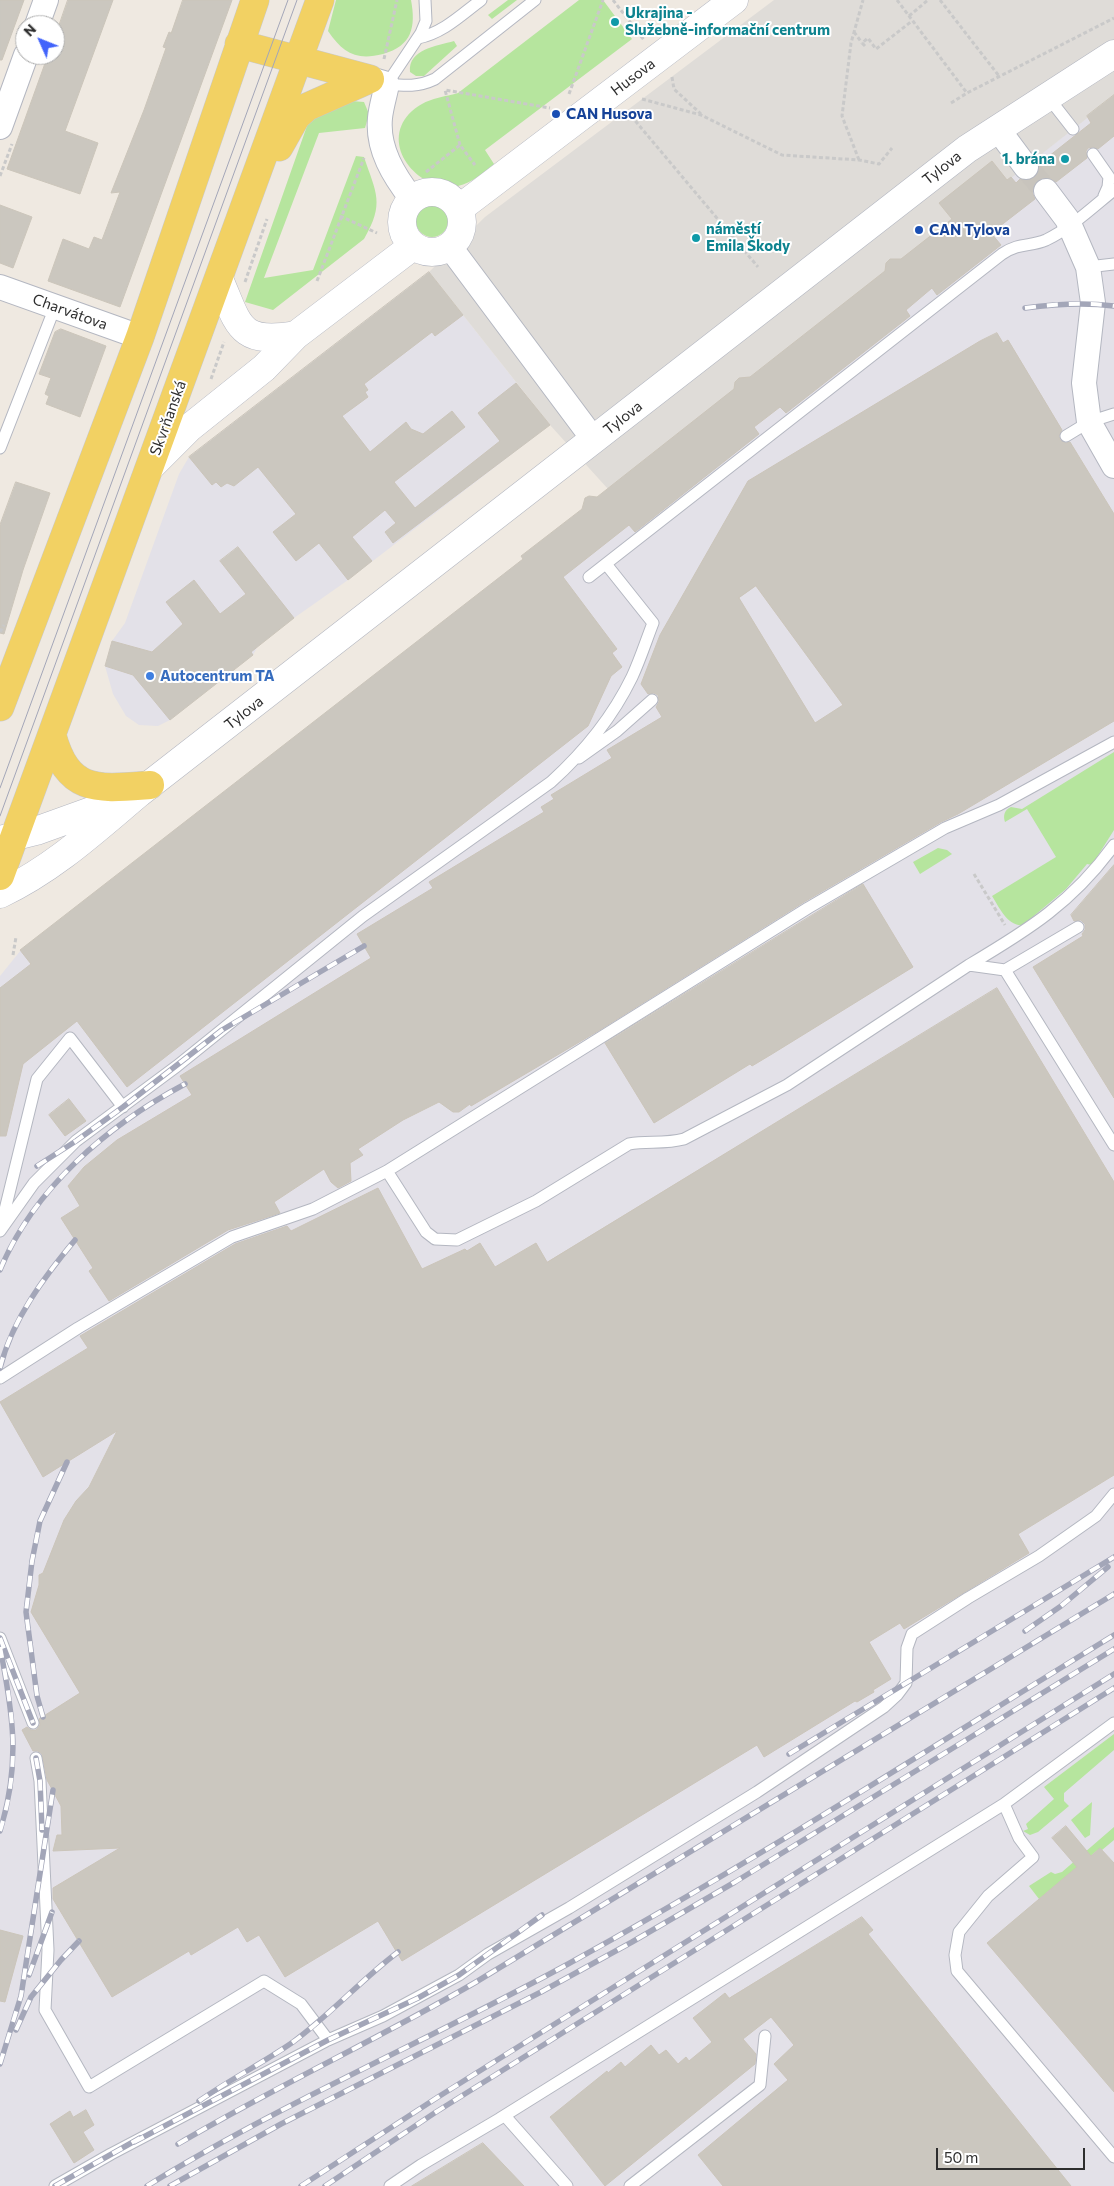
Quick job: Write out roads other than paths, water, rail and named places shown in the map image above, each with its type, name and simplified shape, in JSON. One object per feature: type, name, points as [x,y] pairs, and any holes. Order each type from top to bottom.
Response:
[{"type":"main road","points":[[3,697],[140,337],[255,0]]},
{"type":"main road","name":"Skvrňanská","points":[[0,876],[8,838],[52,735],[320,0]]},
{"type":"main road","points":[[239,44],[379,82]]},
{"type":"main road","points":[[245,207],[296,117],[314,103],[379,82]]},
{"type":"main road","points":[[52,735],[61,761],[67,770],[79,780],[93,786],[109,789],[145,789]]},
{"type":"street","points":[[41,15],[46,0]]},
{"type":"street","name":"Husova","points":[[460,208],[734,0]]},
{"type":"street","name":"Tylova","points":[[0,894],[23,882],[66,854],[145,789],[967,149],[1114,54]]},
{"type":"street","points":[[0,127],[22,65]]},
{"type":"street","points":[[379,82],[382,144],[395,175],[412,199]]},
{"type":"street","points":[[997,128],[1026,167]]},
{"type":"street","points":[[1046,191],[1070,225],[1088,267],[1093,303],[1084,383],[1088,422],[1114,466]]},
{"type":"street","points":[[438,192],[455,200],[460,208],[463,225],[461,234],[450,247],[441,252],[431,253],[413,246],[406,238],[402,228],[402,217],[405,207],[420,194],[438,192]]},
{"type":"street","points":[[151,466],[189,428],[264,368],[296,335],[413,246]]},
{"type":"street","points":[[450,247],[594,440]]},
{"type":"street","points":[[219,279],[240,324],[254,336],[273,339],[296,335]]},
{"type":"street","name":"Charvátova","points":[[0,287],[140,337]]},
{"type":"street","name":"Tylova","points":[[8,838],[66,821],[145,789]]},
{"type":"lane","points":[[379,82],[418,38],[426,20],[425,0]]},
{"type":"lane","points":[[418,38],[431,35],[444,28],[481,0]]},
{"type":"lane","points":[[379,82],[411,87],[435,79],[535,0]]},
{"type":"lane","points":[[1047,96],[1073,129]]},
{"type":"lane","points":[[1093,154],[1109,176],[1108,187],[1100,201]]},
{"type":"lane","points":[[589,577],[1002,254],[1018,246],[1044,241],[1070,225],[1114,190]]},
{"type":"lane","points":[[1088,267],[1114,264]]},
{"type":"lane","points":[[0,448],[55,307]]},
{"type":"lane","points":[[1066,436],[1088,422],[1114,414]]},
{"type":"lane","points":[[123,1107],[70,1038],[37,1079],[0,1231],[21,1199],[49,1166],[76,1141],[123,1107],[192,1054],[363,916],[551,782],[568,766],[608,718],[632,678],[653,623],[606,564]]},
{"type":"lane","points":[[568,766],[617,732],[652,700]]},
{"type":"lane","points":[[0,1378],[78,1328],[232,1237],[314,1208],[387,1171],[816,903],[945,828],[999,805],[1114,742]]},
{"type":"lane","points":[[387,1171],[426,1232],[435,1239],[457,1240],[536,1201],[629,1144],[642,1142],[669,1143],[684,1138],[787,1085],[1062,904],[1098,867],[1114,845]]},
{"type":"lane","points":[[969,965],[1006,970],[1078,927]]},
{"type":"lane","points":[[1006,970],[1114,1145]]},
{"type":"lane","points":[[55,2186],[110,2154],[328,2040],[383,2016],[460,1975],[488,1954],[570,1908],[757,1792],[884,1706],[897,1695],[906,1683],[907,1648],[912,1634],[1039,1556],[1096,1516],[1114,1494]]},
{"type":"lane","points":[[0,1638],[33,1723]]},
{"type":"lane","points":[[390,2186],[1004,1804],[1114,1723]]},
{"type":"lane","points":[[36,1758],[40,1781],[48,1950],[45,2010],[89,2087],[264,1981],[301,2004],[328,2040]]},
{"type":"lane","points":[[1004,1804],[1020,1838],[1033,1857],[988,1896],[959,1932],[955,1955],[957,1971],[1114,2157]]},
{"type":"lane","points":[[630,2186],[760,2085],[765,2036]]},
{"type":"lane","points":[[505,2116],[566,2186]]},
{"type":"tunnel","points":[[1026,167],[1046,191]]},
{"type":"tram line","points":[[0,788],[288,0]]},
{"type":"tram line","points":[[0,816],[297,0]]},
{"type":"railway","points":[[1025,308],[1070,304],[1114,306]]},
{"type":"railway","points":[[37,1166],[123,1107],[222,1030],[364,946]]},
{"type":"railway","points":[[0,1270],[32,1212],[76,1162],[128,1119],[156,1100],[185,1084]]},
{"type":"railway","points":[[0,1368],[12,1333],[30,1300],[75,1240]]},
{"type":"railway","points":[[43,1717],[37,1696],[26,1612],[32,1561],[40,1521],[67,1462]]},
{"type":"railway","points":[[789,1754],[1114,1557]]},
{"type":"railway","points":[[1025,1631],[1061,1606],[1108,1567]]},
{"type":"railway","points":[[178,2144],[476,1982],[1114,1594]]},
{"type":"railway","points":[[147,2186],[250,2127],[516,1992],[637,1925],[843,1803],[1114,1635]]},
{"type":"railway","points":[[0,1638],[33,1723]]},
{"type":"railway","points":[[0,1647],[13,1739],[11,1783],[0,1831]]},
{"type":"railway","points":[[170,2186],[281,2124],[541,1992],[632,1942],[735,1882],[1114,1649]]},
{"type":"railway","points":[[301,2186],[438,2097],[1114,1674]]},
{"type":"railway","points":[[325,2186],[436,2112],[1114,1688]]},
{"type":"railway","points":[[36,1758],[40,1781],[42,1830]]},
{"type":"railway","points":[[0,2064],[21,1996],[53,1790]]},
{"type":"railway","points":[[29,1975],[52,1912]]},
{"type":"railway","points":[[134,2142],[328,2040],[418,1998],[459,1975],[542,1915]]},
{"type":"railway","points":[[16,2030],[31,1997],[79,1941]]},
{"type":"railway","points":[[199,2101],[293,2042],[398,1952]]},
{"type":"railway","points":[[55,2186],[140,2138]]},
{"type":"place","name":"Ukrajina - Služebně-informační centrum","points":[[615,22]]},
{"type":"place","name":"CAN Husova","points":[[556,114]]},
{"type":"place","name":"1. brána","points":[[1065,159]]},
{"type":"place","name":"CAN Tylova","points":[[919,230]]},
{"type":"place","name":"náměstí Emila Škody","points":[[696,238]]},
{"type":"place","name":"Autocentrum TA","points":[[150,676]]}]
